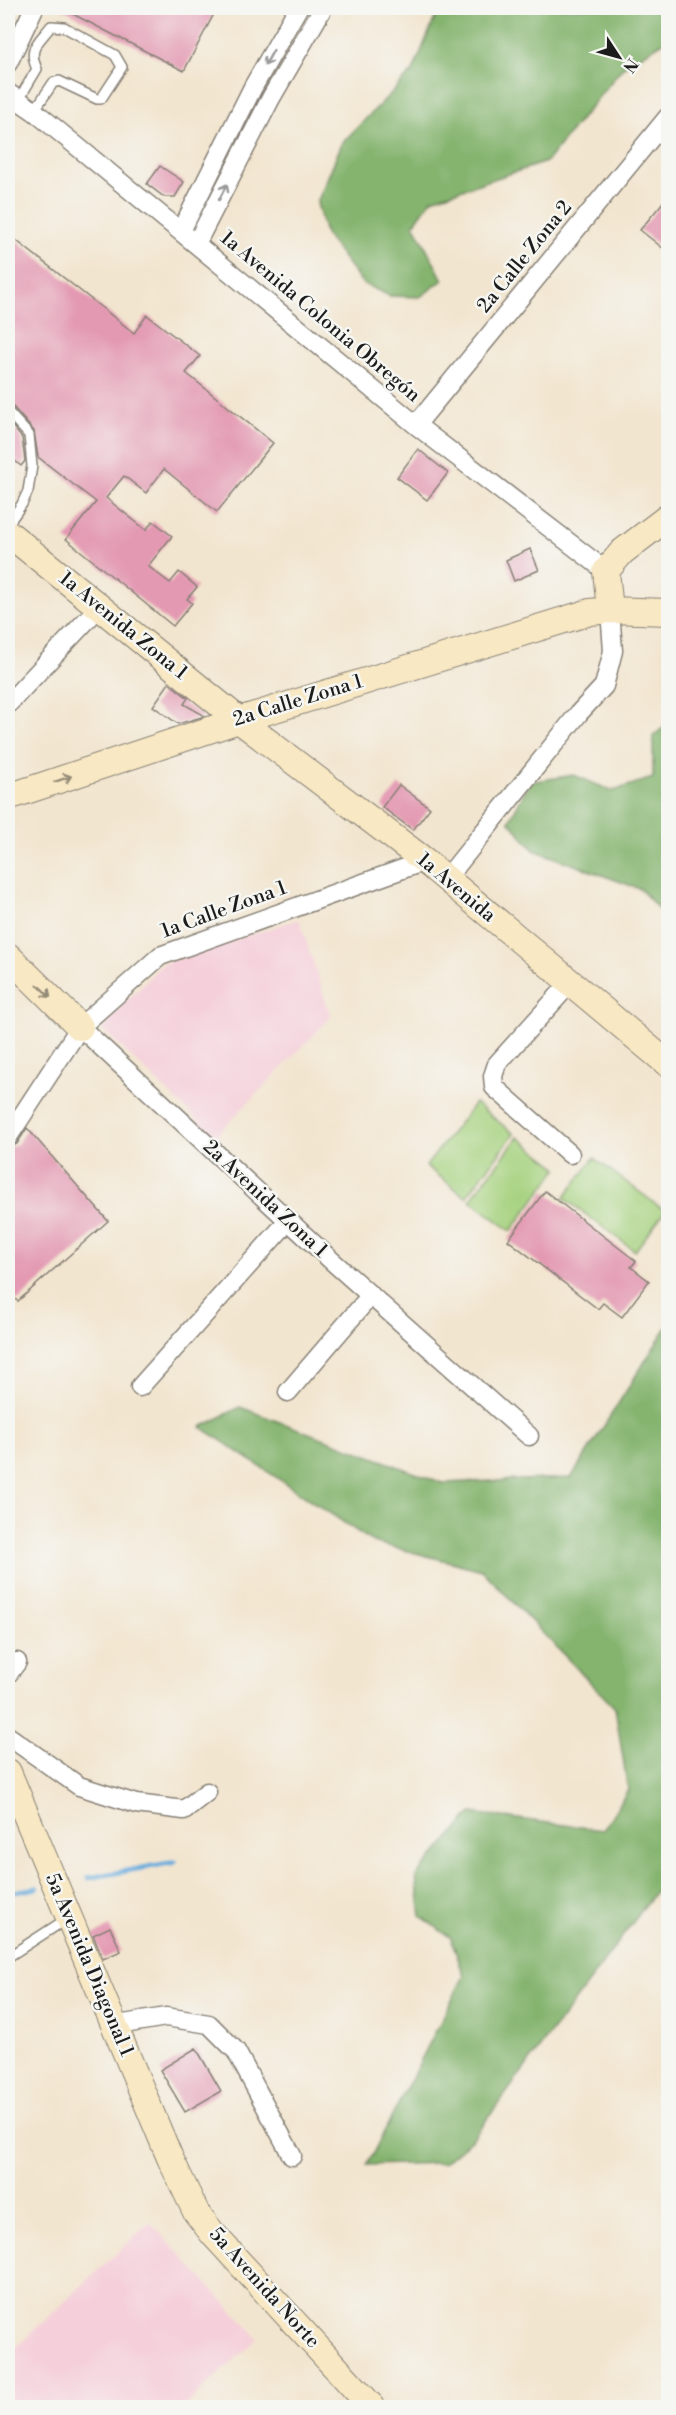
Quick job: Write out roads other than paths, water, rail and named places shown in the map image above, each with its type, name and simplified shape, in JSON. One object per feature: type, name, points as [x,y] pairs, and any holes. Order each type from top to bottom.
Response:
[{"type":"street","points":[[8,63],[34,8]]},
{"type":"street","points":[[181,231],[253,87],[298,8]]},
{"type":"street","points":[[196,244],[271,98],[323,8]]},
{"type":"street","points":[[253,87],[271,98]]},
{"type":"street","name":"1a Avenida Colonia Obregón","points":[[13,96],[416,425],[606,571]]},
{"type":"street","name":"2a Calle Zona 2","points":[[416,425],[669,117]]},
{"type":"street","points":[[446,879],[579,713],[604,686],[613,651],[600,611],[606,571],[622,552],[669,518]]},
{"type":"street","name":"1a Avenida Zona 1","points":[[8,532],[238,720]]},
{"type":"street","points":[[8,704],[100,606]]},
{"type":"street","name":"2a Calle Zona 1","points":[[8,797],[238,720],[600,611],[669,612]]},
{"type":"street","name":"1a Avenida","points":[[238,720],[425,861],[669,1064]]},
{"type":"street","name":"1a Calle Zona 1","points":[[8,1137],[80,1027],[160,956],[425,861]]},
{"type":"street","name":"2a Avenida Zona 1","points":[[8,956],[80,1027],[288,1221],[529,1436]]},
{"type":"street","points":[[570,983],[497,1064],[493,1076],[494,1087],[570,1154]]},
{"type":"street","points":[[140,1386],[288,1221]]},
{"type":"street","points":[[288,1392],[371,1295]]},
{"type":"street","points":[[8,1736],[80,1786],[136,1804],[184,1810],[207,1792]]},
{"type":"street","name":"5a Avenida Diagonal 1","points":[[8,1772],[170,2158]]},
{"type":"street","points":[[113,2022],[124,2024],[166,2017],[209,2024],[236,2051],[292,2156]]},
{"type":"street","name":"5a Avenida Norte","points":[[170,2158],[196,2212],[213,2234],[373,2408]]},
{"type":"lane","points":[[13,96],[37,69],[32,57],[33,49],[51,26],[64,27],[120,60],[122,67],[101,99],[59,81],[53,83],[34,111]]},
{"type":"lane","points":[[8,412],[29,435],[32,466],[28,491],[8,524]]},
{"type":"lane","points":[[8,1957],[70,1917]]},
{"type":"waterway","points":[[88,1878],[175,1862]]},
{"type":"waterway","points":[[8,1893],[37,1888]]}]
